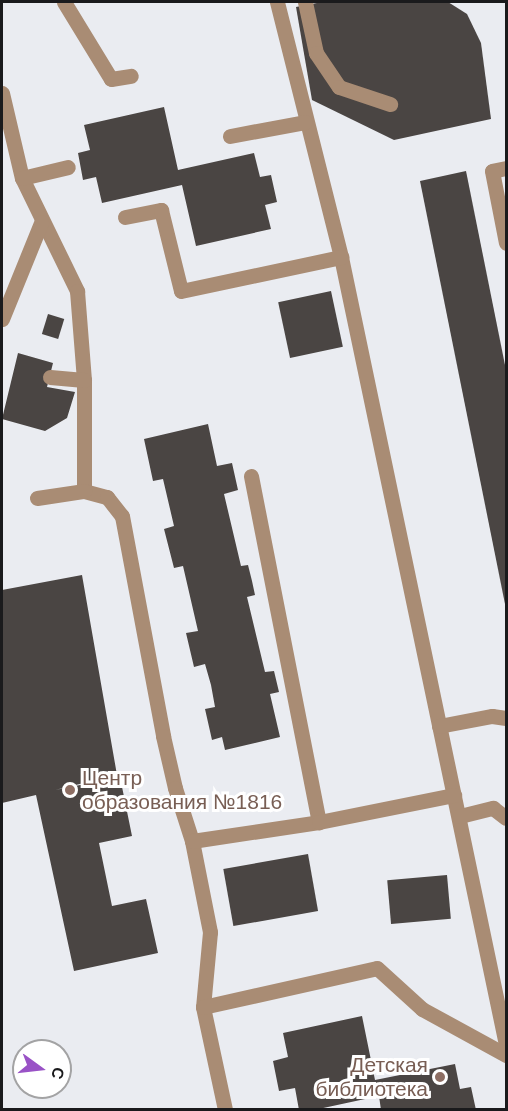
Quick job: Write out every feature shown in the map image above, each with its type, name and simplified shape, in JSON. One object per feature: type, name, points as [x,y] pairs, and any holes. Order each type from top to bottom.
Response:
[{"type":"lane","points":[[64,2],[111,80],[131,76]]},
{"type":"lane","points":[[277,2],[305,122],[341,257],[507,1045]]},
{"type":"lane","points":[[305,2],[316,52],[339,87],[390,104]]},
{"type":"lane","points":[[2,93],[22,178],[41,223],[63,260],[77,291],[84,380],[84,491]]},
{"type":"lane","points":[[230,136],[305,122]]},
{"type":"lane","points":[[22,178],[68,167]]},
{"type":"lane","points":[[507,168],[492,171],[507,243]]},
{"type":"lane","points":[[125,217],[161,210],[181,291],[341,257]]},
{"type":"lane","points":[[2,319],[41,223]]},
{"type":"lane","points":[[50,377],[84,380]]},
{"type":"lane","points":[[251,476],[319,822]]},
{"type":"lane","points":[[38,498],[84,491],[107,497],[122,516],[163,736],[175,788],[192,841],[210,932],[203,1007],[225,1110]]},
{"type":"lane","points":[[440,726],[492,716],[507,718]]},
{"type":"lane","points":[[192,841],[319,822],[454,795]]},
{"type":"lane","points":[[460,816],[493,808],[507,818]]},
{"type":"lane","points":[[203,1007],[376,968],[422,1009],[507,1055]]},
{"type":"building","points":[[322,2],[448,2],[467,14],[481,43],[491,119],[394,140],[312,100],[296,7]]},
{"type":"building","points":[[164,107],[178,170],[254,153],[260,177],[271,175],[277,202],[265,205],[271,229],[196,246],[182,185],[102,203],[96,177],[83,180],[78,153],[90,150],[84,125]]},
{"type":"building","points":[[466,171],[506,370],[505,604],[420,181]]},
{"type":"building","points":[[331,291],[343,347],[290,358],[278,302]]},
{"type":"building","points":[[48,314],[64,319],[58,339],[42,334]]},
{"type":"building","points":[[18,353],[53,363],[47,387],[75,392],[67,418],[45,431],[2,419]]},
{"type":"building","points":[[208,424],[217,466],[232,463],[238,490],[224,494],[241,566],[248,565],[252,581],[255,595],[247,597],[265,672],[274,671],[279,692],[270,694],[280,737],[225,750],[222,737],[212,740],[205,709],[215,707],[211,685],[205,664],[194,667],[186,633],[198,631],[183,566],[174,568],[164,529],[174,526],[163,479],[153,481],[144,439]]},
{"type":"building","name":"Центр образования №1816","points":[[82,575],[117,775],[55,790],[120,777],[132,836],[99,843],[112,906],[146,899],[158,953],[74,971],[36,795],[2,803],[2,590]]},
{"type":"building","points":[[308,854],[318,911],[233,926],[223,869]]},
{"type":"building","points":[[447,875],[451,919],[391,924],[387,880]]},
{"type":"building","points":[[362,1016],[375,1080],[455,1064],[460,1089],[471,1087],[476,1110],[381,1110],[379,1096],[314,1110],[299,1110],[295,1088],[279,1091],[273,1061],[288,1057],[283,1033]]},
{"type":"place","name":"Центр образования №1816","points":[[70,790]]},
{"type":"place","name":"Детская библиотека","points":[[440,1077]]}]
